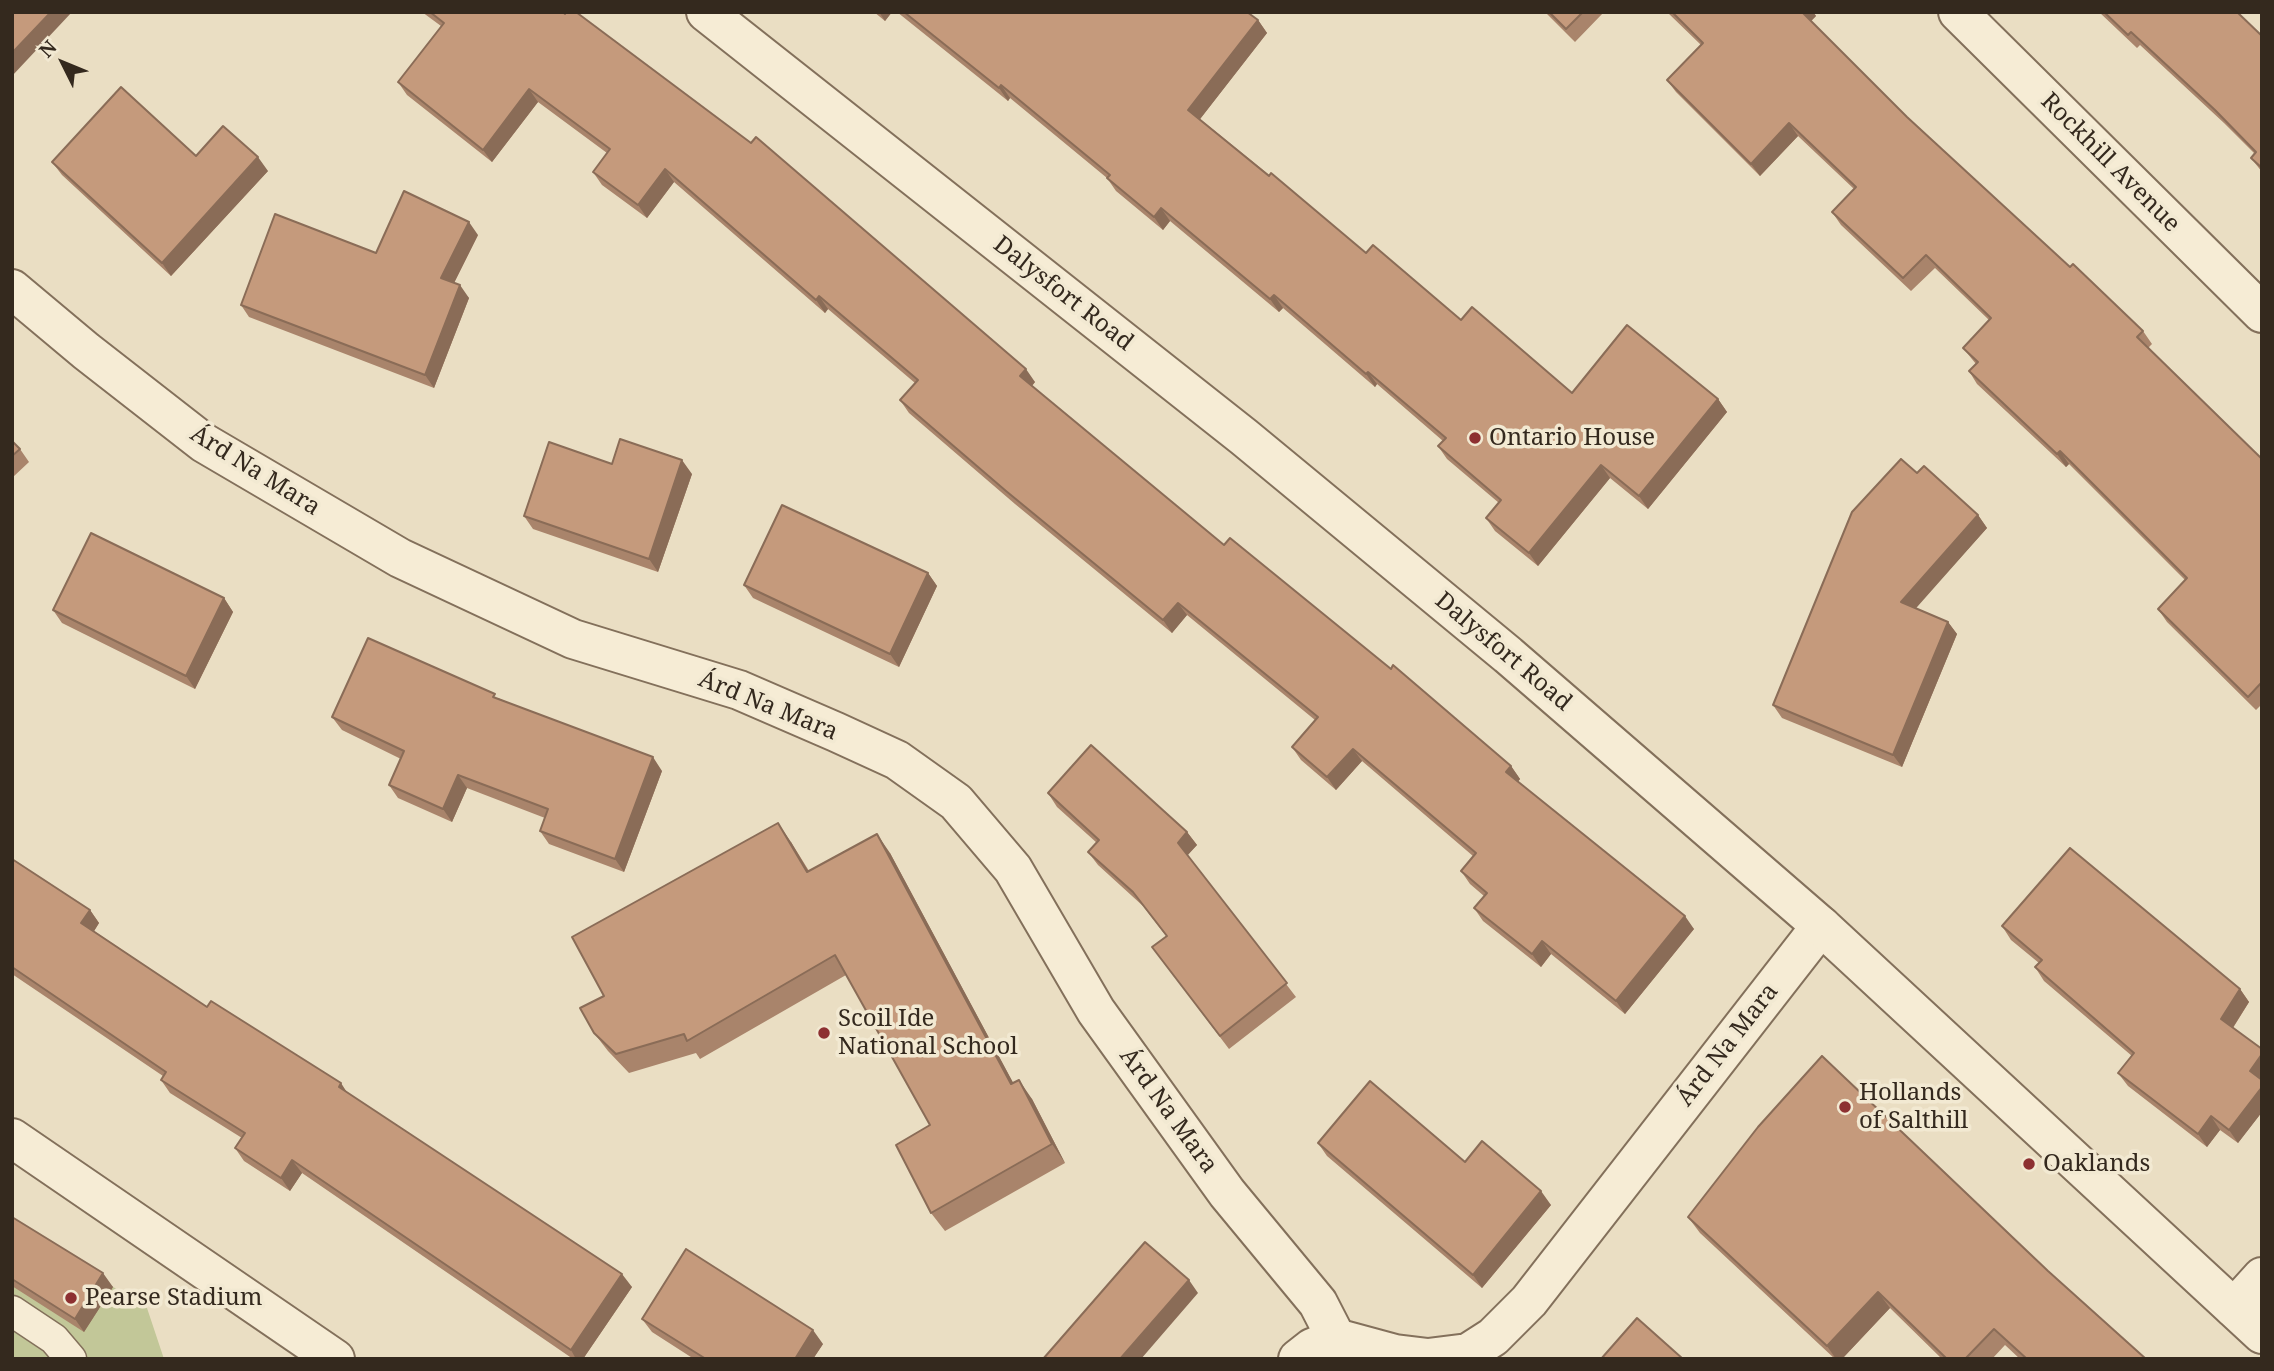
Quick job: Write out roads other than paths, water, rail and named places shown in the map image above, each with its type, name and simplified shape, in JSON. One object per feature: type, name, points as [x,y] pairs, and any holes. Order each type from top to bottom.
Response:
[{"type":"street","name":"Dalysfort Road","points":[[706,12],[1244,437],[1411,574],[1821,926],[2262,1334]]},
{"type":"street","name":"Rockhill Avenue","points":[[1958,12],[2262,313]]},
{"type":"street","name":"Árd Na Mara","points":[[12,289],[204,443],[400,558],[573,639],[739,690],[836,732],[897,760],[956,802],[1013,869],[1096,1011],[1227,1193],[1318,1303],[1336,1338],[1395,1354],[1428,1359],[1468,1353],[1493,1337],[1529,1301],[1821,926]]},
{"type":"street","points":[[12,1138],[335,1359]]},
{"type":"street","points":[[2234,1308],[2262,1277]]},
{"type":"street","points":[[1298,1359],[1312,1348],[1336,1338]]},
{"type":"lane","points":[[12,1311],[54,1339],[71,1359]]},
{"type":"place","name":"Ontario House","points":[[1475,438]]},
{"type":"place","name":"Scoil Ide National School","points":[[824,1033]]},
{"type":"place","name":"Hollands of Salthill","points":[[1845,1107]]},
{"type":"place","name":"Oaklands","points":[[2029,1164]]},
{"type":"place","name":"Pearse Stadium","points":[[71,1298]]}]
